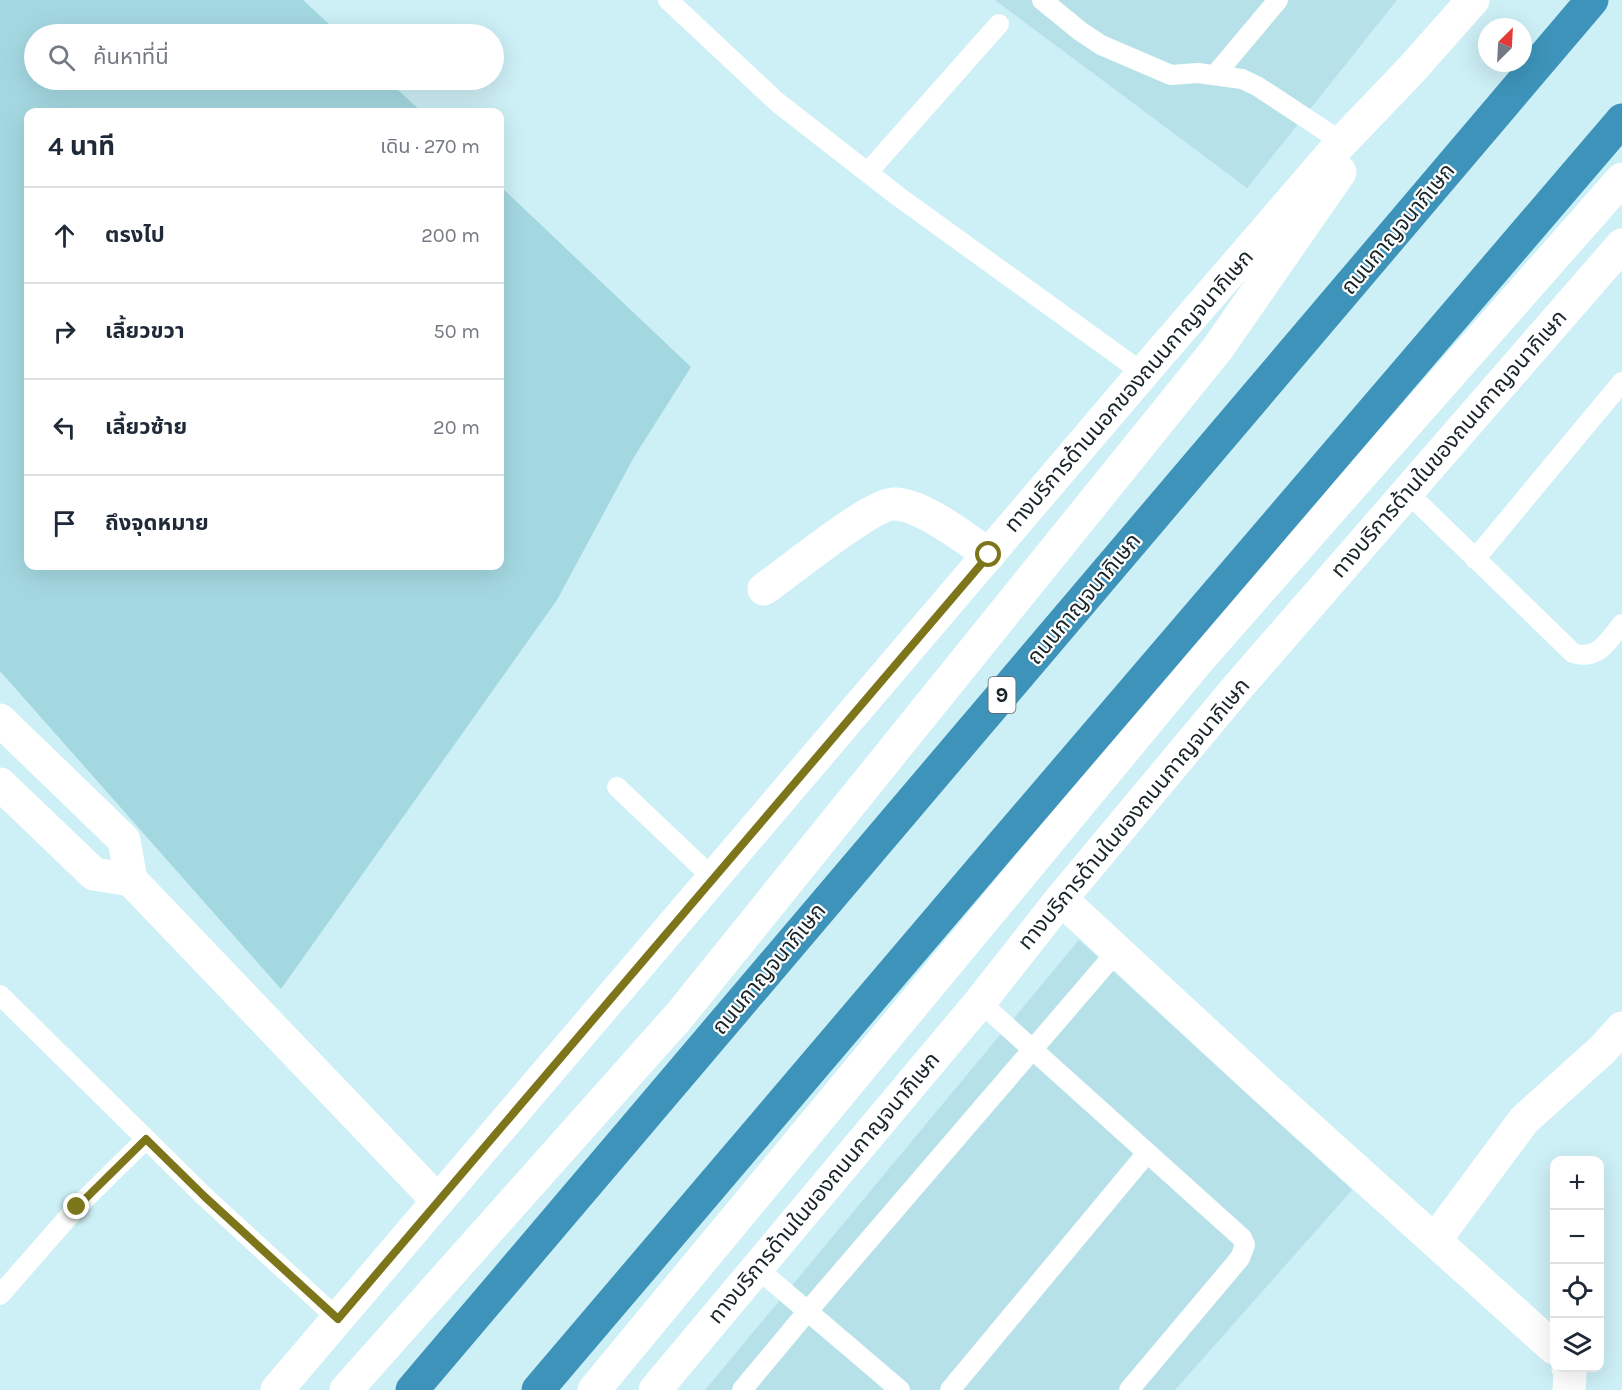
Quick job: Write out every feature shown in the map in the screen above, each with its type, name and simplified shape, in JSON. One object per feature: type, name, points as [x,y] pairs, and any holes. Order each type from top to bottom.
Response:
[{"type":"highway","name":"ถนนกาญจนาภิเษก","points":[[412,1390],[1592,0]]},
{"type":"highway","points":[[538,1390],[1622,120]]},
{"type":"main road","name":"ทางบริการด้านนอกของถนนกาญจนาภิเษก","points":[[277,1390],[1143,373],[1342,142],[1412,70],[1473,0]]},
{"type":"main road","points":[[346,1390],[679,1016],[1057,550],[1218,348],[1412,70]]},
{"type":"main road","points":[[594,1390],[1200,658],[1622,179]]},
{"type":"main road","name":"ทางบริการด้านในของถนนกาญจนาภิเษก","points":[[655,1390],[980,1002],[1060,898],[1237,688],[1622,245]]},
{"type":"main road","points":[[764,590],[872,511],[893,504],[911,508],[944,523],[989,555]]},
{"type":"main road","points":[[0,720],[124,840],[130,880],[438,1202]]},
{"type":"main road","points":[[0,784],[94,874],[130,880]]},
{"type":"main road","points":[[1060,898],[1263,1086],[1550,1344]]},
{"type":"main road","points":[[1435,1240],[1524,1120],[1602,1050],[1622,1028]]},
{"type":"main road","points":[[1569,1390],[1570,1372]]},
{"type":"lane","points":[[668,0],[777,102],[868,172],[1143,373]]},
{"type":"lane","points":[[1042,0],[1097,42],[1171,75],[1215,75],[1250,82],[1342,142]]},
{"type":"lane","points":[[1215,75],[1278,0]]},
{"type":"lane","points":[[868,172],[999,24]]},
{"type":"lane","points":[[1475,559],[1622,381]]},
{"type":"lane","points":[[1407,492],[1573,653],[1584,657],[1594,654],[1603,647],[1622,624]]},
{"type":"lane","points":[[616,787],[714,879]]},
{"type":"lane","points":[[742,1390],[1106,964]]},
{"type":"lane","points":[[0,995],[205,1197],[338,1319]]},
{"type":"lane","points":[[980,1002],[1242,1238],[1245,1245],[1240,1258],[1129,1390]]},
{"type":"lane","points":[[0,1295],[77,1207],[146,1139]]},
{"type":"lane","points":[[950,1390],[1147,1153]]},
{"type":"lane","points":[[757,1268],[900,1390]]},
{"type":"shaded area","points":[[0,0],[303,0],[329,24],[24,24],[24,90],[398,90],[418,108],[24,108],[24,570],[504,570],[504,190],[691,367],[634,457],[557,600],[281,989],[0,671]]},
{"type":"shaded area","points":[[995,0],[1397,0],[1247,188]]},
{"type":"shaded area","points":[[1079,940],[1352,1190],[1175,1390],[705,1390]]},
{"type":"route","points":[[77,1207],[146,1139],[205,1197],[338,1319],[989,555]]}]
